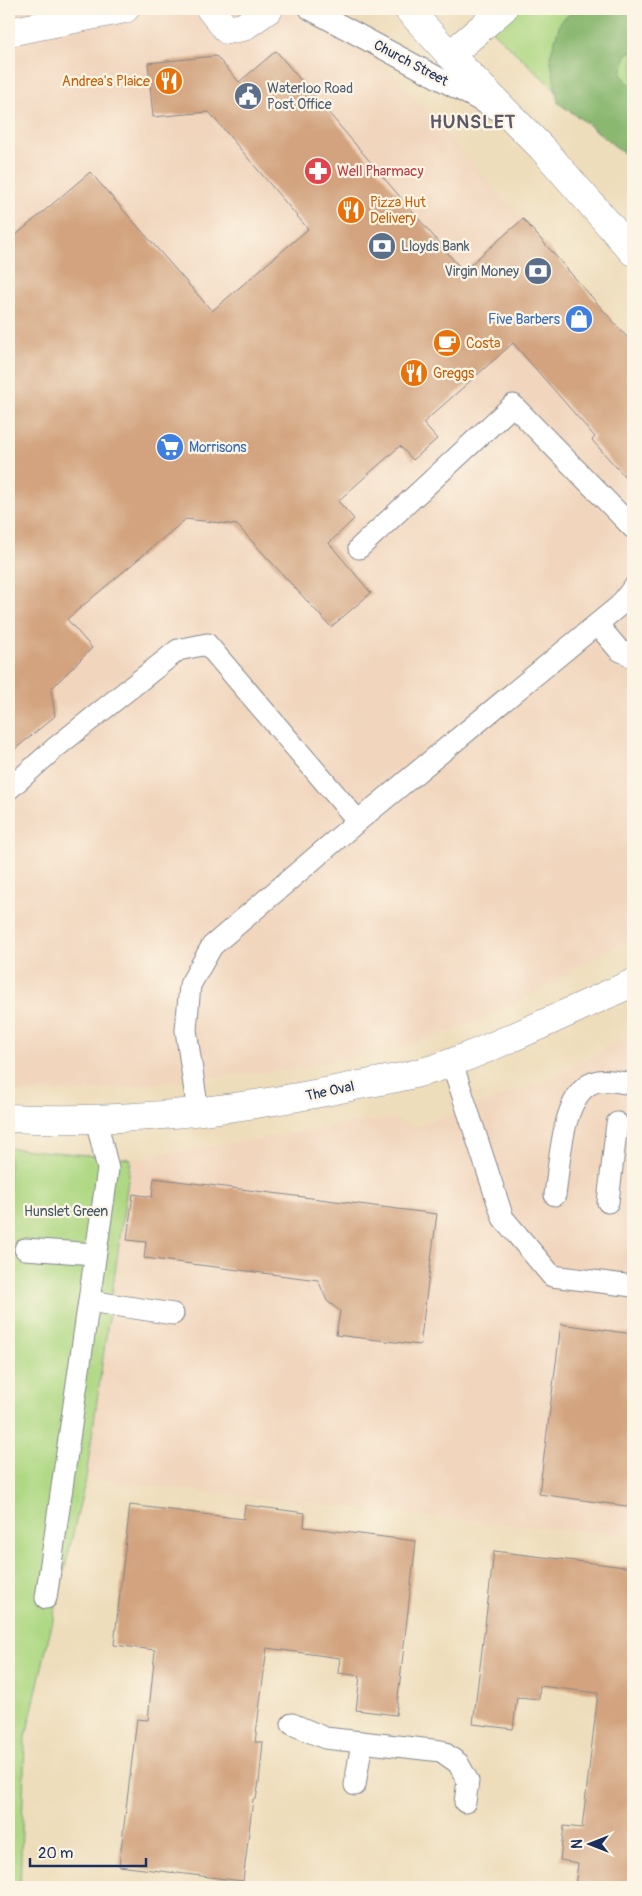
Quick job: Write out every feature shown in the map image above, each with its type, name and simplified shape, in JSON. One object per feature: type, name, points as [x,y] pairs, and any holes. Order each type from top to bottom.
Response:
[{"type":"street","points":[[19,23],[125,9]]},
{"type":"street","points":[[210,9],[227,30],[243,27],[269,9]]},
{"type":"street","name":"Church Street","points":[[408,9],[512,118],[633,252]]},
{"type":"street","points":[[450,55],[503,9]]},
{"type":"street","name":"The Oval","points":[[9,1118],[49,1120],[96,1119],[198,1112],[298,1097],[405,1075],[452,1063],[633,983]]},
{"type":"lane","name":"Church Street","points":[[310,9],[512,118]]},
{"type":"lane","points":[[359,548],[513,405],[633,528]]},
{"type":"lane","points":[[198,1112],[186,1030],[190,985],[212,946],[358,821],[620,605],[633,588]]},
{"type":"lane","points":[[597,624],[619,650],[633,657]]},
{"type":"lane","points":[[9,789],[55,748],[178,650],[207,644],[358,821]]},
{"type":"lane","points":[[452,1063],[503,1218],[552,1276],[633,1286]]},
{"type":"lane","points":[[555,1195],[568,1114],[582,1088],[599,1081],[633,1084]]},
{"type":"lane","points":[[46,1598],[108,1169],[96,1119]]},
{"type":"lane","points":[[608,1202],[617,1123]]},
{"type":"lane","points":[[25,1248],[96,1254]]},
{"type":"lane","points":[[89,1301],[173,1314]]},
{"type":"lane","points":[[292,1724],[325,1738],[441,1750],[458,1763],[468,1781],[465,1802]]},
{"type":"lane","points":[[355,1785],[362,1742]]},
{"type":"shaded area","points":[[9,9],[335,9],[633,344],[633,937],[525,999],[455,1030],[384,1052],[307,1067],[89,1091],[9,1092]]},
{"type":"shaded area","points":[[633,1033],[633,1535],[472,1521],[86,1478],[131,1159],[391,1118],[416,1127],[551,1079]]},
{"type":"green space","points":[[503,9],[633,9],[633,152],[582,115],[485,24]]},
{"type":"green space","points":[[576,9],[633,9],[633,50],[626,55],[621,74],[633,88],[633,161],[588,124],[558,103],[550,56],[561,21]]},
{"type":"green space","name":"Hunslet Green","points":[[9,1148],[131,1159],[86,1478],[25,1740],[20,1887],[9,1887]]},
{"type":"building","points":[[276,51],[463,271],[523,219],[633,344],[633,486],[592,440],[595,437],[513,343],[423,423],[437,439],[413,460],[400,446],[338,501],[354,519],[329,543],[371,593],[331,627],[237,525],[186,519],[67,619],[92,648],[51,689],[55,716],[9,754],[9,241],[90,172],[212,311],[308,229],[209,112],[153,117],[148,63],[216,56],[239,82]]},
{"type":"building","points":[[154,1178],[437,1214],[420,1345],[336,1335],[340,1311],[327,1301],[318,1280],[144,1258],[146,1242],[127,1240],[133,1194],[152,1197]]},
{"type":"building","points":[[561,1324],[633,1334],[633,1507],[539,1494]]},
{"type":"building","points":[[130,1505],[243,1519],[245,1505],[305,1513],[304,1527],[416,1541],[396,1715],[356,1710],[360,1676],[338,1673],[340,1658],[267,1648],[255,1742],[263,1742],[259,1782],[256,1799],[253,1799],[243,1881],[119,1866],[137,1719],[148,1720],[155,1650],[114,1645]]},
{"type":"building","points":[[494,1551],[633,1568],[633,1887],[575,1887],[578,1863],[560,1860],[564,1826],[582,1828],[598,1693],[540,1686],[539,1699],[517,1697],[513,1729],[473,1724]]},
{"type":"place","name":"Andrea's Plaice","points":[[169,81]]},
{"type":"place","name":"Waterloo Road Post Office","points":[[248,96]]},
{"type":"place","name":"Well Pharmacy","points":[[318,171]]},
{"type":"place","name":"Pizza Hut Delivery","points":[[351,210]]},
{"type":"place","name":"Lloyds Bank","points":[[382,246]]},
{"type":"place","name":"Virgin Money","points":[[538,271]]},
{"type":"place","name":"Five Barbers","points":[[579,319]]},
{"type":"place","name":"Costa","points":[[447,343]]},
{"type":"place","name":"Greggs","points":[[414,373]]},
{"type":"place","name":"Morrisons","points":[[170,447]]},
{"type":"district","name":"HUNSLET","points":[[473,122]]}]
